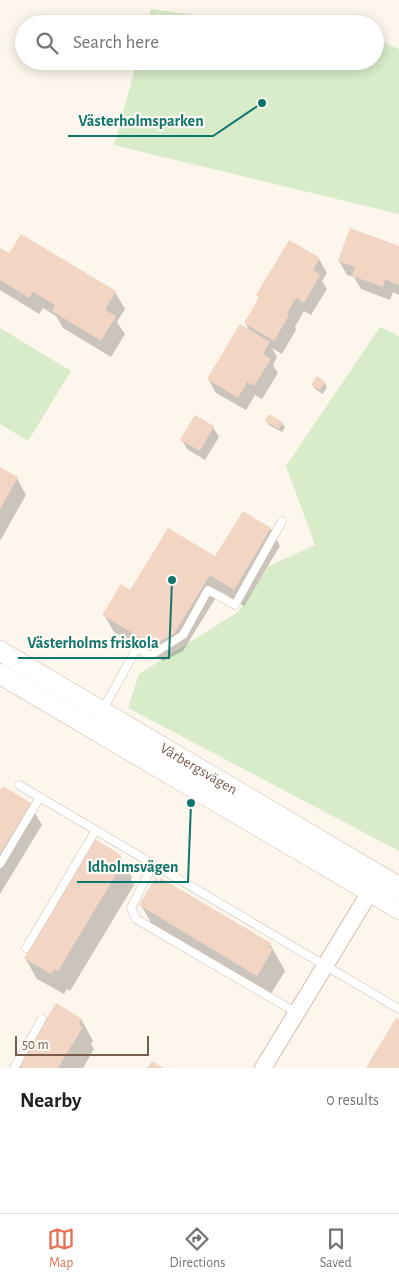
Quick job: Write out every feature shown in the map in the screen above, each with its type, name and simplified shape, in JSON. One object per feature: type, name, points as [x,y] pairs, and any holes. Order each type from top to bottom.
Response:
[{"type":"street","name":"Vårbergsvägen","points":[[0,651],[102,711],[374,884],[399,909]]},
{"type":"street","name":"Vårbergsvägen","points":[[0,674],[374,884],[399,887]]},
{"type":"street","points":[[263,1068],[374,884]]},
{"type":"lane","points":[[102,711],[137,648],[150,656],[183,636],[208,590],[235,605],[282,521]]},
{"type":"lane","points":[[19,785],[399,1009]]},
{"type":"lane","points":[[0,864],[40,797]]},
{"type":"lane","points":[[26,948],[96,830]]},
{"type":"lane","points":[[154,864],[131,908],[136,919],[297,1013]]},
{"type":"lane","points":[[14,1068],[42,1018]]},
{"type":"green space","points":[[151,9],[193,15],[149,15]]},
{"type":"green space","points":[[384,42],[399,49],[399,214],[114,145],[135,70],[384,70]]},
{"type":"green space","points":[[380,327],[399,336],[399,851],[128,708],[139,674],[238,612],[269,566],[315,545],[286,466]]},
{"type":"green space","points":[[0,328],[71,371],[28,441],[0,424]]},
{"type":"building","points":[[350,228],[399,246],[399,285],[385,279],[383,287],[352,276],[355,267],[338,261]]},
{"type":"building","points":[[21,234],[116,291],[105,310],[116,316],[101,341],[52,311],[55,305],[33,292],[29,298],[0,280],[0,248],[9,253]]},
{"type":"building","points":[[289,240],[320,258],[313,270],[320,275],[304,303],[296,298],[287,314],[289,315],[274,341],[244,323],[259,297],[256,295]]},
{"type":"building","points":[[240,324],[270,342],[263,354],[271,359],[254,386],[247,382],[238,398],[207,379]]},
{"type":"building","points":[[317,376],[325,382],[320,390],[311,385]]},
{"type":"building","points":[[269,414],[283,422],[279,429],[265,421]]},
{"type":"building","points":[[195,415],[214,426],[200,451],[180,440]]},
{"type":"building","points":[[0,467],[18,477],[0,509]]},
{"type":"building","points":[[243,511],[271,528],[234,590],[210,575],[174,634],[153,645],[102,615],[121,584],[130,590],[168,528],[215,556]]},
{"type":"building","points":[[3,786],[31,803],[0,854],[0,790]]},
{"type":"building","points":[[95,839],[121,855],[118,860],[123,863],[58,971],[55,969],[51,974],[24,958]]},
{"type":"building","points":[[155,878],[159,881],[161,878],[271,943],[269,947],[273,949],[257,976],[139,905]]},
{"type":"building","points":[[56,1003],[82,1019],[79,1025],[83,1027],[58,1068],[16,1068]]},
{"type":"building","points":[[396,1018],[399,1020],[399,1068],[366,1068]]},
{"type":"building","points":[[152,1061],[164,1068],[147,1068]]},
{"type":"place","name":"Västerholmsparken","points":[[262,103]]},
{"type":"place","name":"Västerholms friskola","points":[[172,580]]},
{"type":"place","name":"Idholmsvägen","points":[[191,803]]}]
